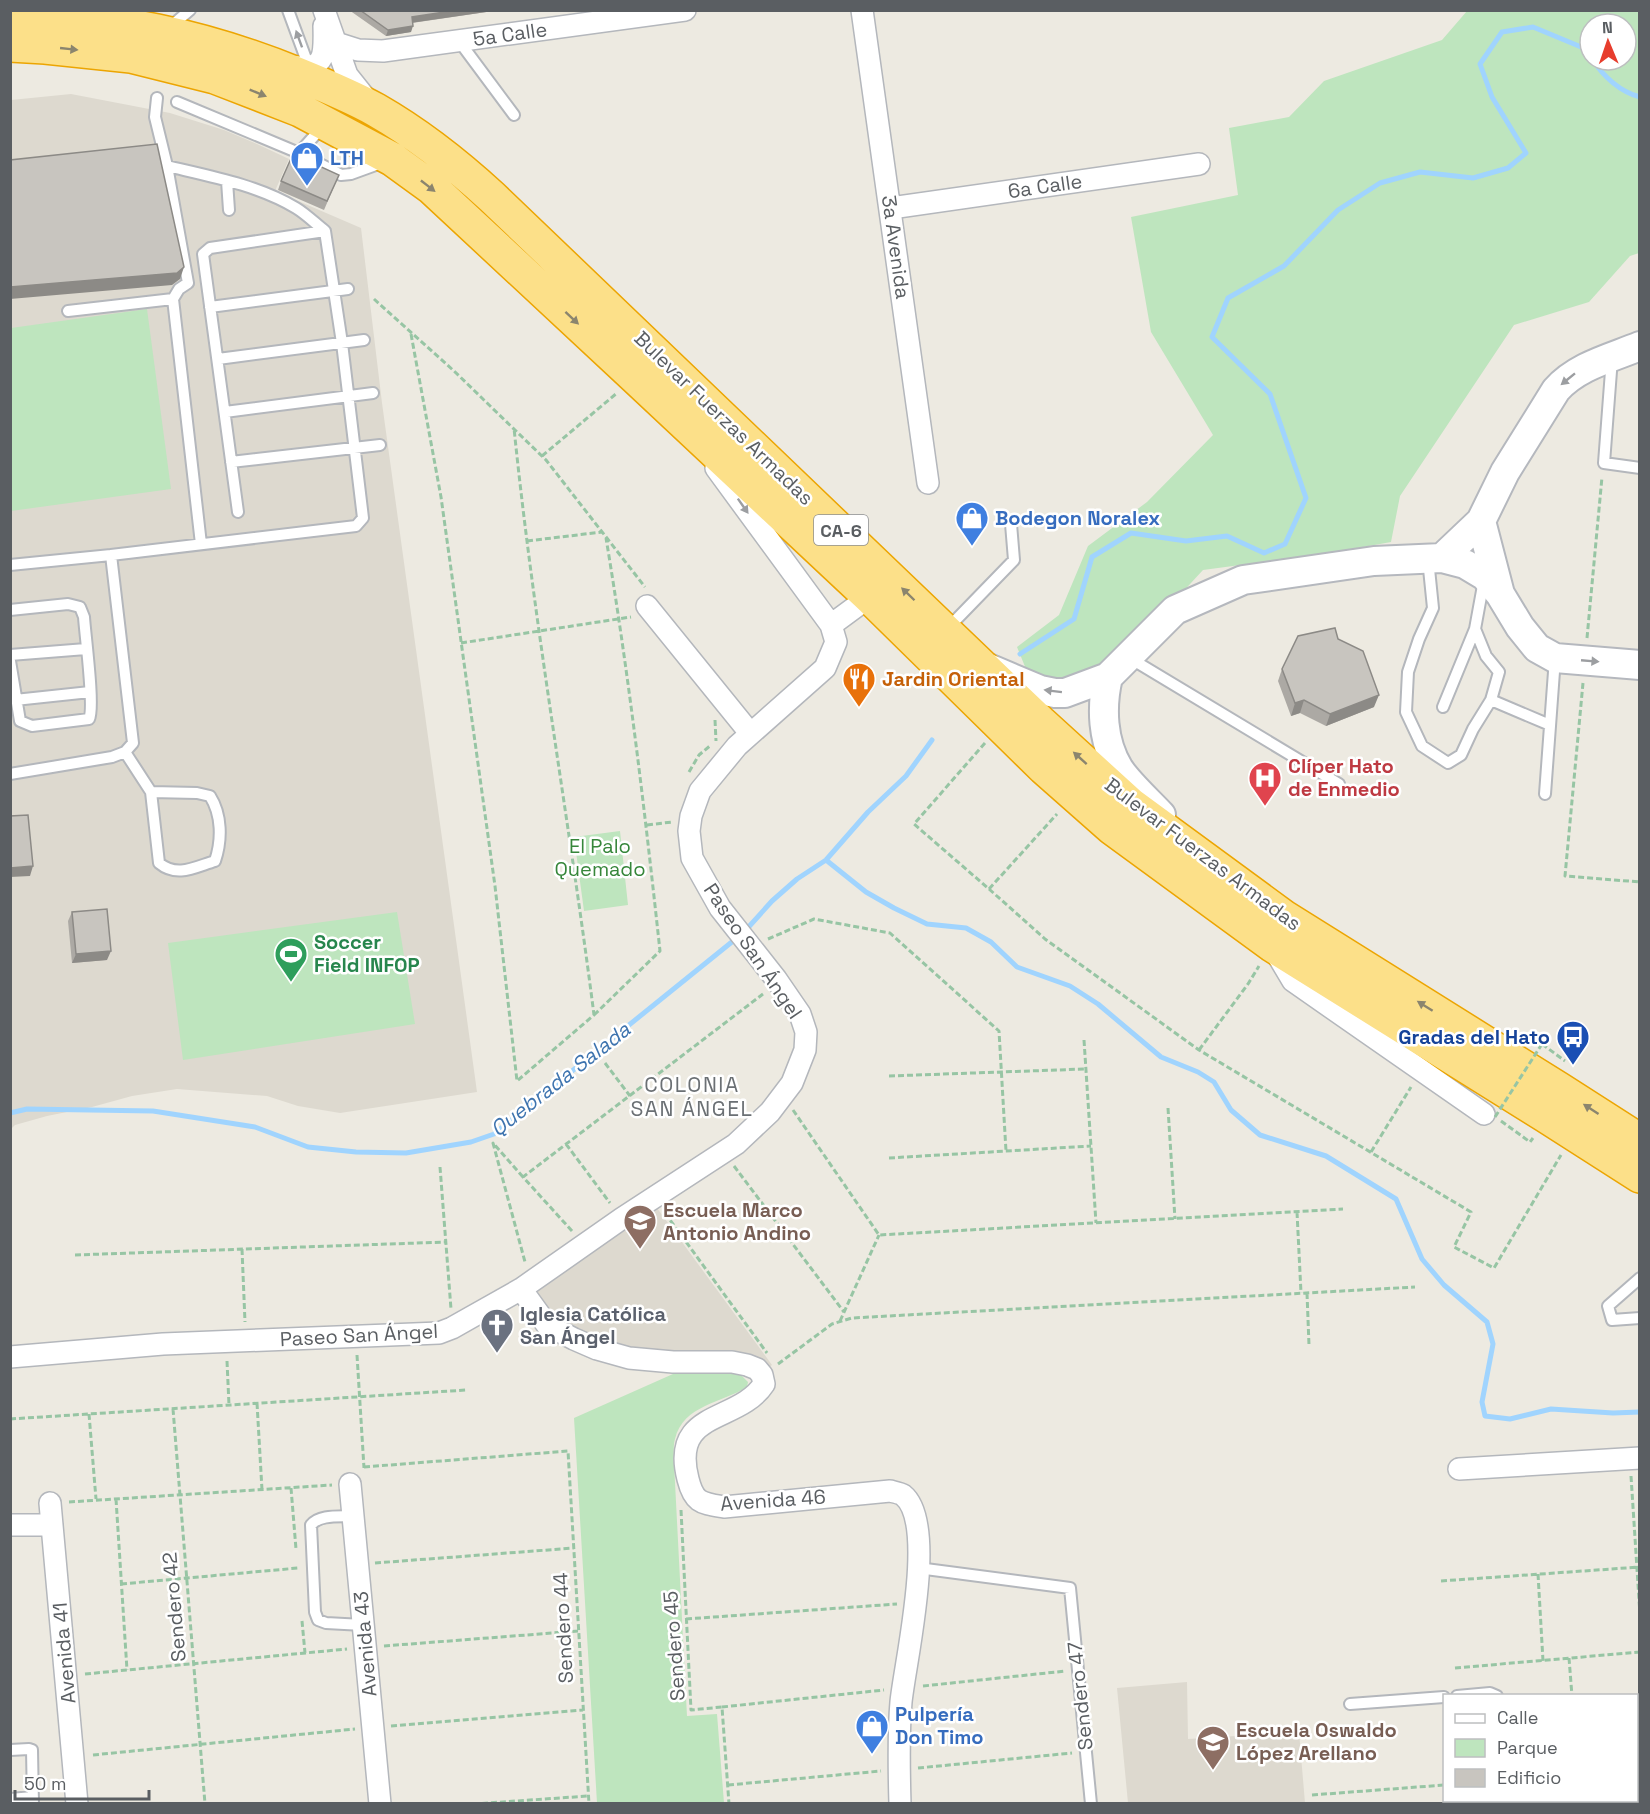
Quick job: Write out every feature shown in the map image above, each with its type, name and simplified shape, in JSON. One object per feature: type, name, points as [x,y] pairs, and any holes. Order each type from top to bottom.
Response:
[{"type":"highway","name":"Bulevar Fuerzas Armadas","points":[[10,14],[98,20],[165,31],[221,46],[334,89],[375,110],[420,138],[458,166],[492,196],[1040,722],[1130,804],[1284,918],[1640,1141]]},
{"type":"highway","name":"Bulevar Fuerzas Armadas","points":[[10,45],[92,51],[168,64],[245,87],[325,123],[392,159],[432,188],[869,597],[1074,795],[1112,828],[1272,945],[1640,1176]]},
{"type":"street","points":[[273,64],[309,67],[319,62],[325,53],[324,10]]},
{"type":"street","points":[[324,10],[347,75],[375,110]]},
{"type":"street","name":"5a Calle","points":[[336,43],[358,50],[383,51],[685,10]]},
{"type":"street","name":"3a Avenida","points":[[862,10],[928,483]]},
{"type":"street","name":"6a Calle","points":[[891,208],[1199,164]]},
{"type":"street","points":[[1435,558],[1481,521],[1505,472],[1556,390],[1567,378],[1580,370],[1640,346]]},
{"type":"street","points":[[685,424],[831,625],[869,597]]},
{"type":"street","points":[[1481,521],[1493,585]]},
{"type":"street","points":[[983,666],[1040,690],[1055,693],[1076,690],[1118,667],[1175,610],[1243,580],[1352,564],[1435,558],[1465,564],[1493,585],[1537,648],[1555,658],[1640,665]]},
{"type":"street","points":[[641,611],[750,733]]},
{"type":"street","name":"Paseo San Ángel","points":[[10,1357],[163,1344],[439,1333],[453,1328],[526,1286],[621,1219],[655,1199],[736,1144],[770,1112],[792,1083],[805,1050],[806,1032],[800,1014],[776,979],[720,908],[692,858],[689,831],[691,820],[700,791],[737,746],[825,668],[836,642],[831,625]]},
{"type":"street","points":[[1118,667],[1104,693],[1103,716],[1107,738],[1119,769],[1194,851]]},
{"type":"street","points":[[1272,945],[1293,981],[1489,1115]]},
{"type":"street","points":[[526,1286],[548,1325],[597,1349],[628,1358],[673,1362],[732,1362],[769,1370]]},
{"type":"street","name":"Avenida 46","points":[[769,1370],[757,1394],[701,1425],[687,1440],[684,1464],[691,1494],[705,1504],[724,1507],[890,1491],[902,1494],[909,1503],[917,1521],[918,1568],[916,1603],[901,1702],[898,1744],[900,1803]]},
{"type":"street","points":[[1458,1469],[1634,1458]]},
{"type":"street","name":"Avenida 43","points":[[350,1484],[380,1803]]},
{"type":"street","name":"Avenida 41","points":[[50,1503],[77,1803]]},
{"type":"street","points":[[10,1525],[52,1525]]},
{"type":"lane","points":[[165,31],[190,10]]},
{"type":"lane","points":[[288,10],[309,67]]},
{"type":"lane","points":[[459,41],[514,115]]},
{"type":"lane","points":[[157,98],[155,117],[167,166],[188,282],[178,289],[173,299],[201,544]]},
{"type":"lane","points":[[177,102],[299,153],[341,175],[351,174],[392,159]]},
{"type":"lane","points":[[299,153],[325,123]]},
{"type":"lane","points":[[10,565],[356,526],[363,518],[342,343],[325,231],[296,208],[227,181],[167,166]]},
{"type":"lane","points":[[227,181],[229,210]]},
{"type":"lane","points":[[238,512],[203,254],[210,248],[325,231]]},
{"type":"lane","points":[[210,307],[348,289]]},
{"type":"lane","points":[[68,310],[173,299]]},
{"type":"lane","points":[[218,359],[364,340]]},
{"type":"lane","points":[[1612,358],[1604,463],[1640,468]]},
{"type":"lane","points":[[225,412],[373,393]]},
{"type":"lane","points":[[231,462],[380,445]]},
{"type":"lane","points":[[946,630],[1014,560],[1011,524]]},
{"type":"lane","points":[[10,774],[112,757],[125,752],[133,743],[111,555]]},
{"type":"lane","points":[[1435,558],[1433,608],[1408,672],[1406,712],[1422,746],[1448,763],[1461,755],[1473,729],[1491,700],[1499,672],[1486,656],[1474,628]]},
{"type":"lane","points":[[1443,707],[1493,585]]},
{"type":"lane","points":[[10,609],[68,604],[80,607],[84,617],[92,715],[86,721],[32,726],[20,721],[10,661]]},
{"type":"lane","points":[[10,655],[86,649]]},
{"type":"lane","points":[[1545,794],[1555,658]]},
{"type":"lane","points":[[1118,667],[1340,784]]},
{"type":"lane","points":[[15,700],[90,692]]},
{"type":"lane","points":[[1491,700],[1550,725]]},
{"type":"lane","points":[[125,752],[151,792],[159,862],[168,870],[186,870],[215,861],[220,846],[219,826],[217,807],[210,796],[197,793],[151,792]]},
{"type":"lane","points":[[1640,1278],[1608,1306],[1612,1320],[1640,1318]]},
{"type":"lane","points":[[354,1516],[323,1518],[311,1525],[315,1612],[318,1620],[326,1623],[363,1625]]},
{"type":"lane","name":"Sendero 47","points":[[918,1568],[1070,1588],[1091,1803]]},
{"type":"lane","points":[[1474,1694],[1494,1694]]},
{"type":"lane","points":[[1350,1704],[1443,1696]]},
{"type":"lane","points":[[10,1750],[32,1750],[33,1800],[10,1798]]},
{"type":"path","points":[[374,299],[454,371],[542,456],[606,537],[647,825],[660,951],[594,1015],[517,1081],[495,886],[441,496],[411,334]]},
{"type":"path","points":[[542,456],[635,377]]},
{"type":"path","points":[[514,428],[539,631],[594,1015]]},
{"type":"path","points":[[1604,463],[1565,876],[1640,882]]},
{"type":"path","points":[[527,541],[602,532]]},
{"type":"path","points":[[461,643],[619,618],[641,611]]},
{"type":"path","points":[[684,780],[699,755],[716,741],[714,718]]},
{"type":"path","points":[[1000,725],[914,824],[1045,939],[1199,1050],[1471,1212],[1454,1247],[1494,1268],[1574,1134]]},
{"type":"path","points":[[989,890],[1074,795]]},
{"type":"path","points":[[647,825],[691,820]]},
{"type":"path","points":[[753,950],[767,939],[814,919],[890,933],[999,1031],[1006,1151]]},
{"type":"path","points":[[1199,1050],[1248,984],[1272,945]]},
{"type":"path","points":[[523,1177],[761,996],[776,979]]},
{"type":"path","points":[[1083,1040],[1096,1223]]},
{"type":"path","points":[[1530,1142],[1489,1115],[1542,1044],[1572,1066]]},
{"type":"path","points":[[605,1063],[630,1096]]},
{"type":"path","points":[[889,1076],[1085,1069]]},
{"type":"path","points":[[1371,1152],[1421,1070]]},
{"type":"path","points":[[783,1095],[879,1235]]},
{"type":"path","points":[[1168,1108],[1175,1219]]},
{"type":"path","points":[[526,1286],[493,1143],[586,1245]]},
{"type":"path","points":[[566,1144],[621,1219]]},
{"type":"path","points":[[889,1158],[1091,1146]]},
{"type":"path","points":[[724,1152],[844,1312]]},
{"type":"path","points":[[440,1167],[453,1328]]},
{"type":"path","points":[[655,1199],[769,1370],[832,1324],[852,1318],[1415,1287]]},
{"type":"path","points":[[879,1235],[1342,1209]]},
{"type":"path","points":[[1297,1212],[1301,1293]]},
{"type":"path","points":[[840,1322],[879,1235]]},
{"type":"path","points":[[75,1255],[446,1242]]},
{"type":"path","points":[[229,1405],[242,1249]]},
{"type":"path","points":[[1307,1293],[1309,1345]]},
{"type":"path","points":[[50,1503],[365,1483],[355,1336]]},
{"type":"path","points":[[10,1419],[466,1390]]},
{"type":"path","points":[[256,1403],[262,1490]]},
{"type":"path","name":"Sendero 42","points":[[173,1409],[205,1803]]},
{"type":"path","points":[[89,1414],[96,1500]]},
{"type":"path","name":"Sendero 44","points":[[364,1467],[568,1451],[589,1803]]},
{"type":"path","points":[[1634,1458],[1640,1615]]},
{"type":"path","name":"Sendero 45","points":[[691,1494],[681,1510],[691,1710],[722,1707],[729,1803]]},
{"type":"path","points":[[116,1499],[126,1670]]},
{"type":"path","points":[[358,1564],[574,1548]]},
{"type":"path","points":[[1441,1581],[1638,1567]]},
{"type":"path","points":[[121,1584],[298,1568]]},
{"type":"path","points":[[1538,1574],[1543,1660]]},
{"type":"path","points":[[687,1619],[916,1603]]},
{"type":"path","points":[[66,1675],[365,1647],[579,1631]]},
{"type":"path","points":[[1455,1668],[1640,1652]]},
{"type":"path","points":[[1569,1658],[1572,1694]]},
{"type":"path","points":[[73,1758],[373,1727],[583,1710]]},
{"type":"path","points":[[1312,1796],[1443,1785]]},
{"type":"path","points":[[473,1803],[588,1796]]},
{"type":"shaded area","points":[[71,94],[170,113],[224,130],[257,144],[289,159],[275,191],[361,228],[382,403],[477,1092],[340,1113],[298,1106],[267,1096],[177,1089],[132,1096],[47,1116],[15,1125],[11,1129],[11,100]]},
{"type":"shaded area","name":"Escuela Marco Antonio Andino","points":[[657,1208],[772,1365],[763,1372],[670,1360],[573,1335],[529,1293]]},
{"type":"shaded area","name":"Escuela Oswaldo López Arellano","points":[[1187,1682],[1188,1739],[1299,1732],[1305,1803],[1128,1803],[1117,1688]]},
{"type":"green space","points":[[1467,11],[1639,11],[1639,253],[1630,256],[1589,302],[1514,325],[1400,496],[1391,542],[1330,553],[1203,570],[1178,597],[1099,668],[1058,685],[1028,674],[1017,647],[1059,615],[1088,546],[1147,502],[1213,435],[1151,332],[1131,217],[1238,195],[1229,128],[1289,117],[1324,81],[1442,40]]},
{"type":"green space","points":[[147,309],[171,489],[11,511],[11,328]]},
{"type":"green space","name":"El Palo Quemado","points":[[620,831],[628,905],[584,911],[574,837]]},
{"type":"green space","name":"Soccer Field INFOP","points":[[397,912],[415,1024],[183,1060],[168,943]]},
{"type":"green space","points":[[728,1368],[748,1382],[747,1387],[705,1406],[686,1419],[679,1428],[674,1451],[687,1716],[717,1714],[724,1803],[597,1803],[574,1418],[682,1370]]},
{"type":"building","points":[[360,10],[458,10],[412,17],[413,26],[388,30]]},
{"type":"building","points":[[157,144],[184,267],[177,273],[10,287],[10,160]]},
{"type":"building","name":"LTH","points":[[293,154],[339,175],[327,201],[281,181]]},
{"type":"building","points":[[1335,628],[1338,639],[1363,651],[1379,695],[1330,714],[1304,700],[1295,703],[1282,669],[1298,636]]},
{"type":"building","points":[[28,815],[33,866],[10,868],[10,816]]},
{"type":"building","points":[[107,909],[111,951],[76,954],[72,912]]},
{"type":"waterway","name":"Quebrada Salada","points":[[1020,654],[1074,619],[1092,557],[1131,533],[1186,541],[1227,536],[1264,553],[1285,544],[1306,498],[1270,394],[1212,337],[1228,298],[1284,266],[1338,210],[1380,183],[1420,172],[1473,178],[1508,168],[1526,153],[1492,97],[1480,64],[1502,32],[1533,27],[1578,46]]},
{"type":"waterway","name":"Quebrada Salada","points":[[1602,72],[1613,83],[1640,97]]},
{"type":"waterway","name":"Quebrada Salada","points":[[745,931],[772,901],[797,879],[826,860],[868,812],[906,776],[932,740]]},
{"type":"waterway","points":[[826,860],[866,892],[894,908],[927,924],[966,928],[991,942],[1017,967],[1070,986],[1098,1004],[1161,1057],[1198,1072],[1214,1082],[1231,1110],[1260,1135],[1326,1156],[1396,1199],[1422,1259],[1444,1285],[1487,1322],[1493,1344],[1482,1402],[1485,1416],[1510,1419],[1551,1409],[1613,1413],[1640,1412]]},
{"type":"waterway","name":"Quebrada Salada","points":[[10,1113],[27,1109],[153,1111],[255,1127],[308,1147],[356,1152],[406,1153],[471,1142],[494,1134],[738,937]]},
{"type":"place","name":"LTH","points":[[307,187]]},
{"type":"place","name":"Bodegon Noralex","points":[[972,547]]},
{"type":"place","name":"Jardin Oriental","points":[[859,708]]},
{"type":"place","name":"Clíper Hato de Enmedio","points":[[1265,807]]},
{"type":"place","name":"Soccer Field INFOP","points":[[291,983]]},
{"type":"place","name":"Gradas del Hato","points":[[1573,1066]]},
{"type":"place","name":"Escuela Marco Antonio Andino","points":[[640,1250]]},
{"type":"place","name":"Iglesia Católica San Ángel","points":[[497,1354]]},
{"type":"place","name":"Pulpería Don Timo","points":[[872,1755]]},
{"type":"place","name":"Escuela Oswaldo López Arellano","points":[[1213,1771]]},
{"type":"district","name":"COLONIA SAN ÁNGEL","points":[[692,1096]]}]
